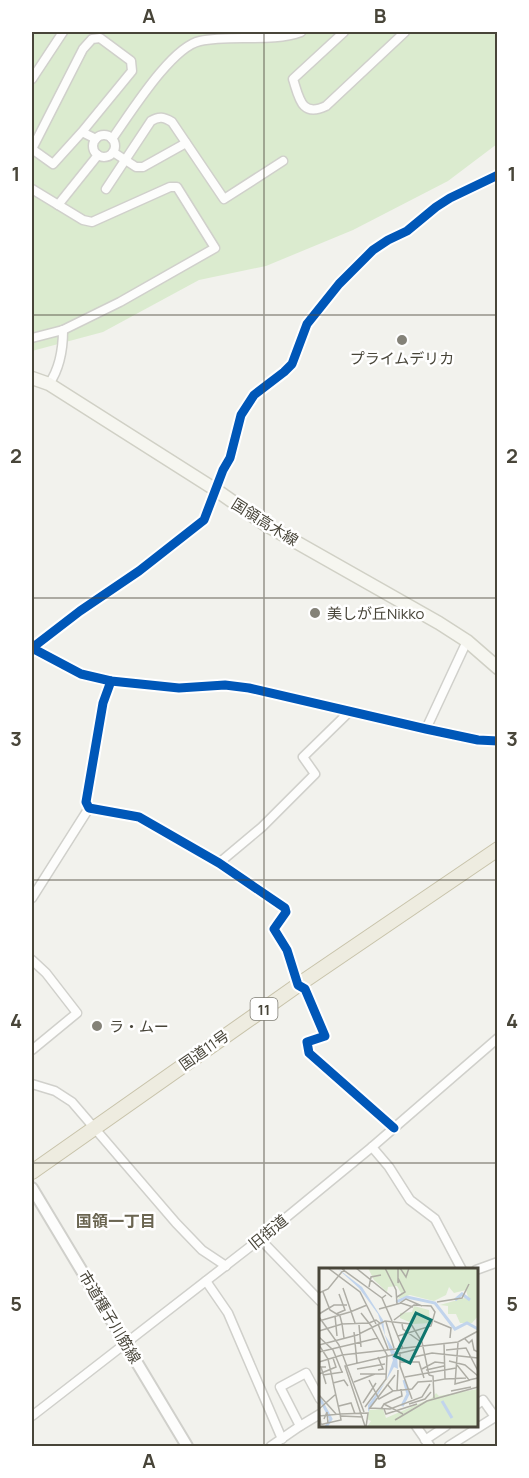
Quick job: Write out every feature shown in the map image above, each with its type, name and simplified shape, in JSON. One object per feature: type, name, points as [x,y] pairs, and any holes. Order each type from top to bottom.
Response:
[{"type":"highway","name":"国道11号","points":[[32,1172],[298,985],[498,849]]},
{"type":"main road","name":"国領高木線","points":[[32,378],[50,384],[216,490],[266,525],[401,600],[467,641],[498,668]]},
{"type":"street","points":[[32,80],[63,32]]},
{"type":"street","points":[[112,139],[173,57],[189,46],[200,41],[258,38],[301,32]]},
{"type":"street","points":[[344,32],[293,79],[302,104],[306,108],[318,110],[326,106],[405,32]]},
{"type":"street","points":[[100,38],[131,61],[132,71],[82,132],[53,164],[32,149],[83,49],[92,39],[100,38]]},
{"type":"street","points":[[106,189],[151,121],[157,117],[166,118],[172,122],[224,199],[282,161]]},
{"type":"street","points":[[82,132],[96,139]]},
{"type":"street","points":[[106,135],[112,139],[115,145],[113,152],[105,157],[98,155],[93,146],[96,139],[106,135]]},
{"type":"street","points":[[113,152],[124,160],[143,167],[186,143]]},
{"type":"street","points":[[58,205],[98,155]]},
{"type":"street","points":[[498,175],[450,198],[407,231],[373,250],[339,284],[308,324],[292,364],[254,395],[241,415],[230,459],[204,520],[32,648],[81,674],[111,681],[179,688],[217,685],[249,688],[426,729],[478,740],[498,741]]},
{"type":"street","points":[[32,189],[83,220],[92,222],[170,187],[177,187],[215,248],[120,302],[63,330],[32,338]]},
{"type":"street","points":[[50,384],[56,375],[63,348],[63,330]]},
{"type":"street","points":[[426,729],[467,641]]},
{"type":"street","points":[[89,808],[86,802],[104,703],[111,681]]},
{"type":"street","points":[[219,863],[262,827],[315,774],[303,757],[348,711]]},
{"type":"street","points":[[89,808],[139,817],[219,863],[285,908],[286,912],[274,929],[287,950],[298,985],[305,989],[326,1036],[307,1042],[309,1053],[394,1128]]},
{"type":"street","points":[[32,897],[89,808]]},
{"type":"street","points":[[32,960],[46,973],[77,1013],[32,1050]]},
{"type":"street","name":"旧街道","points":[[32,1415],[260,1239],[372,1147],[498,1038]]},
{"type":"street","points":[[32,1084],[56,1091],[72,1102],[195,1243],[226,1266]]},
{"type":"street","points":[[372,1147],[410,1200],[435,1219],[461,1268]]},
{"type":"street","name":"市道種子川筋線","points":[[32,1188],[187,1446]]},
{"type":"street","points":[[260,1239],[319,1299]]},
{"type":"street","points":[[478,1268],[498,1262]]},
{"type":"street","points":[[206,1281],[228,1312],[282,1439]]},
{"type":"street","points":[[300,1426],[280,1387],[306,1372],[319,1395]]},
{"type":"street","points":[[449,1446],[495,1417],[483,1400],[478,1404]]},
{"type":"street","points":[[272,1446],[319,1415]]},
{"type":"street","points":[[417,1427],[428,1443],[444,1427]]},
{"type":"green space","points":[[32,32],[497,32],[497,144],[448,181],[353,230],[266,266],[199,280],[103,332],[32,351]]},
{"type":"cycle path","points":[[498,175],[450,198],[407,231],[373,250],[339,284],[307,324],[292,364],[254,395],[241,415],[230,458],[223,470],[204,520],[139,571],[80,611],[32,648],[81,674],[111,681],[179,688],[225,685],[249,688],[426,729],[478,740],[498,741]]},
{"type":"cycle path","points":[[111,681],[103,703],[86,802],[89,808],[139,817],[219,863],[285,908],[286,912],[274,929],[287,950],[298,985],[305,989],[325,1036],[307,1042],[309,1053],[394,1128]]},
{"type":"place","name":"プライムデリカ","points":[[402,340]]},
{"type":"place","name":"美しが丘Nikko","points":[[315,613]]},
{"type":"place","name":"ラ・ムー","points":[[97,1026]]},
{"type":"district","name":"国領一丁目","points":[[116,1221]]}]
